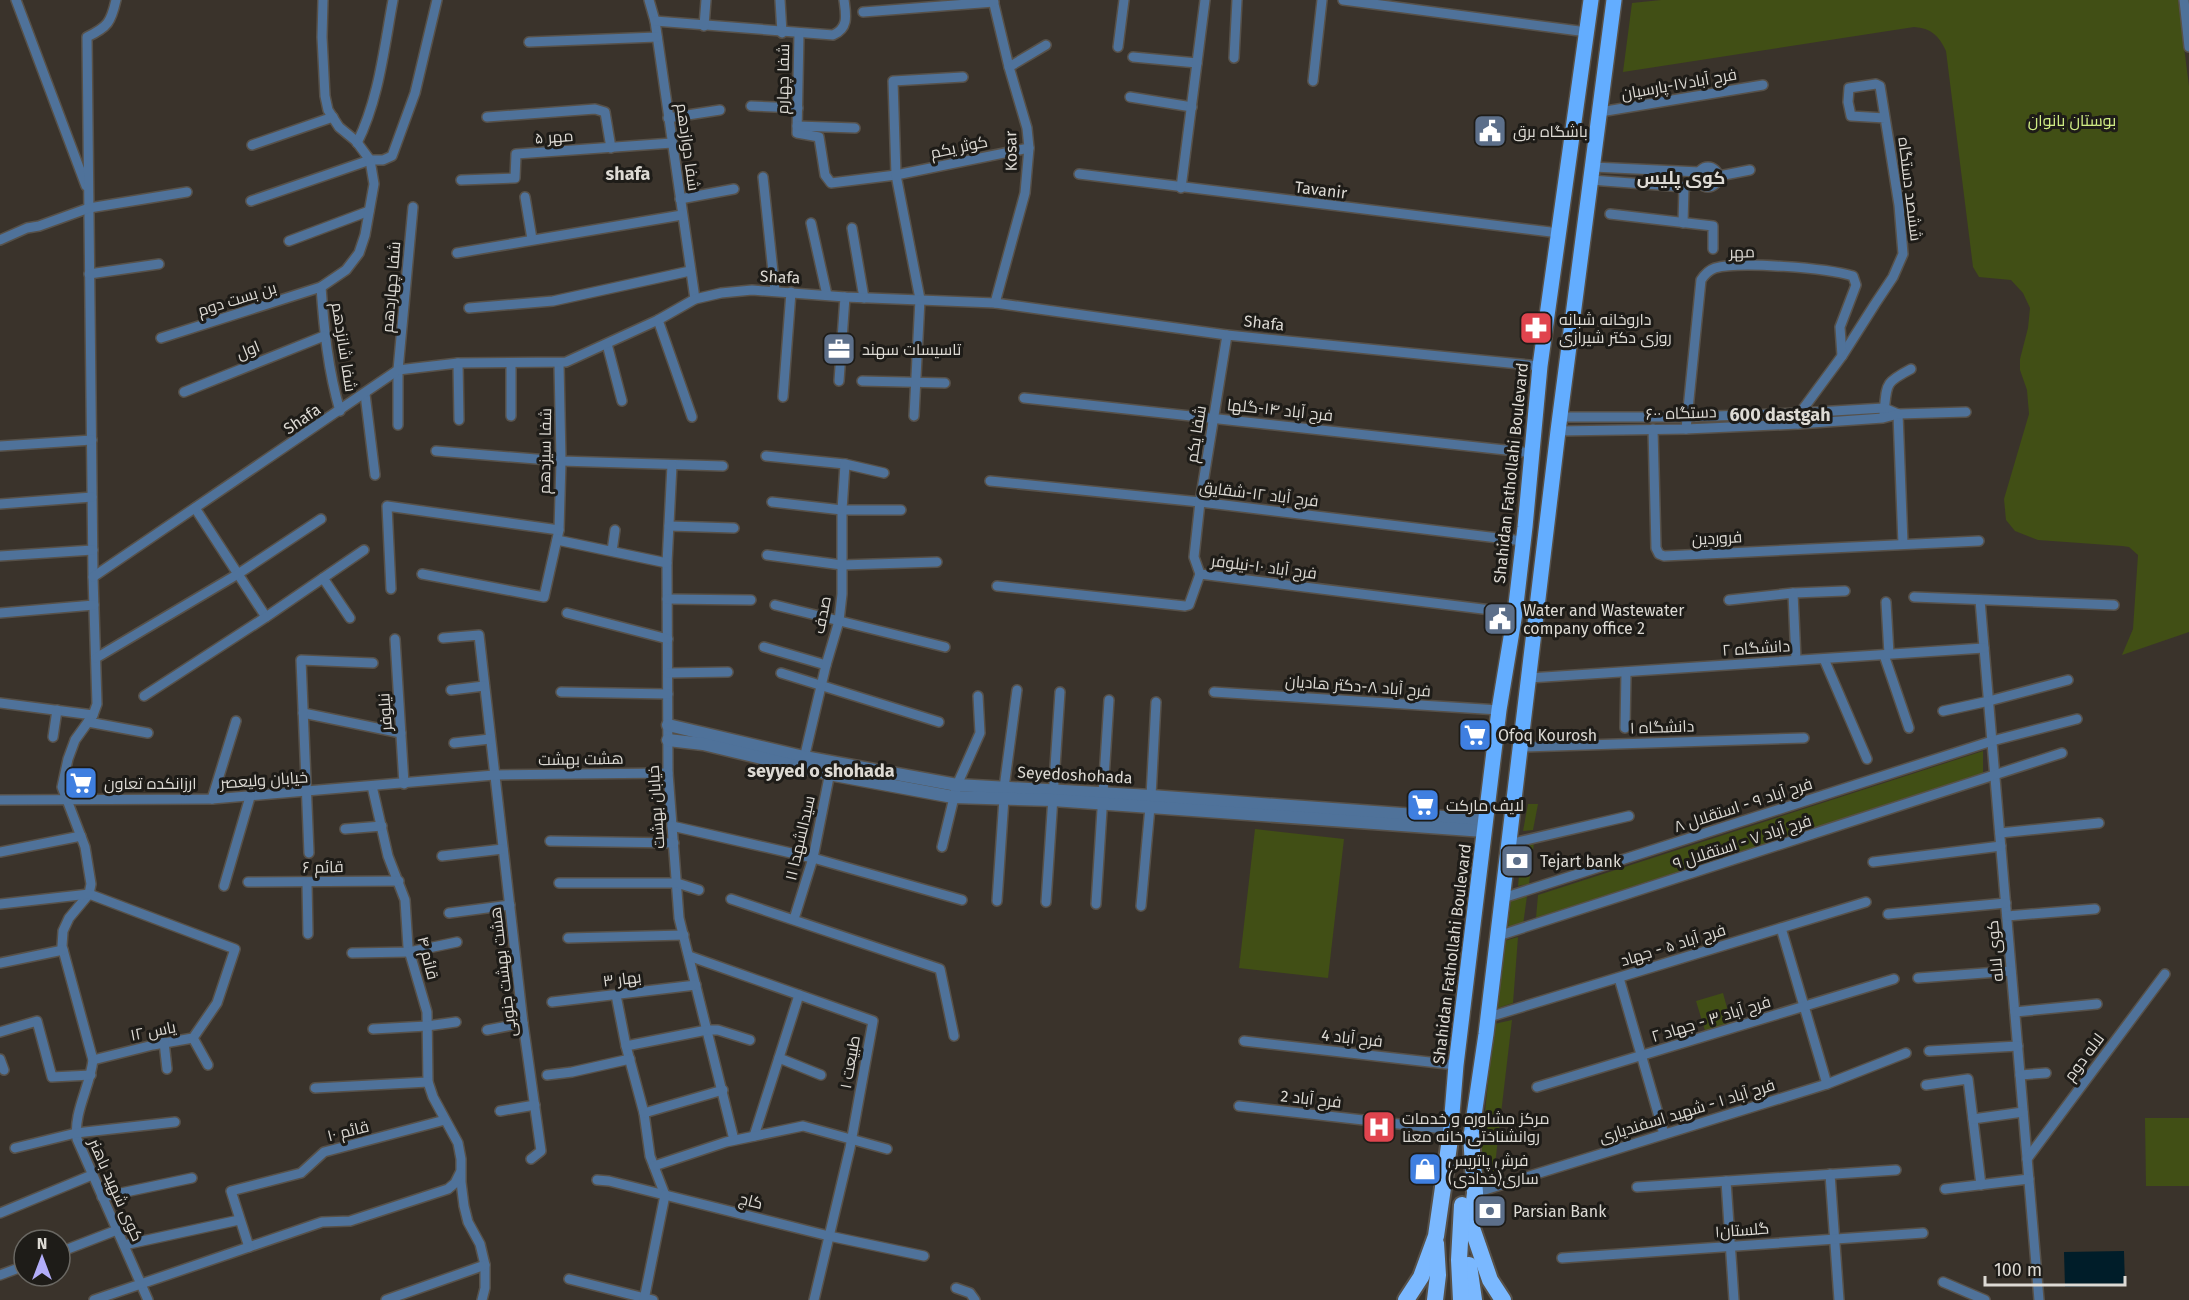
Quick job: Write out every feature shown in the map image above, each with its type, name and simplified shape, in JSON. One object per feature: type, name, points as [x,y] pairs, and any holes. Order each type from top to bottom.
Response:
[{"type":"highway","points":[[1450,1300],[1448,1261],[1451,1135]]},
{"type":"highway","name":"Shahidan Fathollahi Boulevard","points":[[1406,1300],[1421,1277],[1436,1236],[1451,1135]]},
{"type":"highway","points":[[1471,1136],[1475,1192],[1468,1244],[1469,1277],[1474,1300]]},
{"type":"highway","points":[[1461,1300],[1460,1227],[1471,1136]]},
{"type":"highway","points":[[1471,1225],[1490,1280],[1503,1300]]},
{"type":"highway","points":[[1435,1300],[1438,1275],[1436,1236]]},
{"type":"main road","name":"Shahidan Fathollahi Boulevard","points":[[1451,1135],[1456,1065],[1499,710],[1515,613],[1540,366],[1591,0]]},
{"type":"main road","points":[[1471,1136],[1489,1017],[1558,424],[1614,0]]},
{"type":"street","points":[[16,0],[88,191]]},
{"type":"street","points":[[0,904],[89,894],[91,876],[81,836],[62,787],[75,740],[97,704],[93,577],[87,37],[105,27],[111,19],[116,0]]},
{"type":"street","points":[[323,0],[322,37],[325,96],[328,110],[339,127],[357,143],[370,160]]},
{"type":"street","points":[[357,143],[376,91],[393,0]]},
{"type":"street","points":[[251,201],[370,160],[388,159],[395,150],[415,93],[437,0]]},
{"type":"street","name":"شفا دوازدهم","points":[[649,0],[655,21],[695,299]]},
{"type":"street","points":[[704,26],[706,0]]},
{"type":"street","points":[[780,0],[782,33]]},
{"type":"street","points":[[655,21],[782,33],[833,35],[841,32],[845,25],[844,0]]},
{"type":"street","points":[[1118,46],[1124,0]]},
{"type":"street","points":[[1181,188],[1205,0]]},
{"type":"street","points":[[1234,58],[1237,0]]},
{"type":"street","points":[[1313,81],[1322,0]]},
{"type":"street","points":[[1343,0],[1587,32]]},
{"type":"street","points":[[2184,0],[2189,47]]},
{"type":"street","points":[[863,12],[993,1]]},
{"type":"street","name":"Kosar","points":[[993,1],[1027,128],[1029,148],[1025,193],[995,303]]},
{"type":"street","name":"شفا چهارم","points":[[799,33],[797,126],[799,134],[819,137],[825,175],[831,183],[896,175]]},
{"type":"street","points":[[529,42],[657,37]]},
{"type":"street","points":[[1009,67],[1046,45]]},
{"type":"street","points":[[1132,57],[1197,63]]},
{"type":"street","points":[[914,416],[920,299],[896,175],[893,81],[963,77]]},
{"type":"street","name":"فرح آباد۱۷-پارسیان","points":[[1600,112],[1763,85]]},
{"type":"street","name":"ششصد دستگاه","points":[[1800,413],[1842,356],[1893,277],[1903,254],[1901,225],[1885,118],[1878,85],[1850,88],[1848,102],[1851,116],[1885,118]]},
{"type":"street","points":[[1130,97],[1192,107]]},
{"type":"street","points":[[751,106],[798,108]]},
{"type":"street","points":[[487,117],[595,109],[605,112],[610,148]]},
{"type":"street","points":[[668,118],[720,110]]},
{"type":"street","points":[[252,145],[333,117]]},
{"type":"street","points":[[797,126],[855,128]]},
{"type":"street","name":"مهر ۵","points":[[461,180],[515,178],[516,154],[672,143]]},
{"type":"street","name":"کوثر یکم","points":[[896,175],[1029,148]]},
{"type":"street","name":"شفا شانزدهم","points":[[340,411],[324,336],[321,287],[346,270],[359,253],[374,184],[370,160]]},
{"type":"street","points":[[1707,166],[1719,176],[1716,183],[1708,187],[1701,183],[1698,176],[1701,169],[1707,166]]},
{"type":"street","points":[[1719,176],[1750,170]]},
{"type":"street","points":[[1592,174],[1700,172]]},
{"type":"street","name":"Tavanir","points":[[1079,174],[1559,233]]},
{"type":"street","points":[[1592,174],[1684,187],[1701,183]]},
{"type":"street","points":[[763,177],[776,291]]},
{"type":"street","points":[[1683,223],[1684,187]]},
{"type":"street","points":[[680,199],[734,189]]},
{"type":"street","points":[[0,240],[88,207],[187,192]]},
{"type":"street","points":[[525,197],[532,239]]},
{"type":"street","name":"شفا چهاردهم","points":[[398,425],[398,370],[413,207]]},
{"type":"street","points":[[289,241],[369,211]]},
{"type":"street","points":[[1610,214],[1713,226],[1713,249]]},
{"type":"street","points":[[457,253],[682,215]]},
{"type":"street","points":[[811,223],[827,295]]},
{"type":"street","points":[[852,228],[864,298]]},
{"type":"street","points":[[89,274],[159,264]]},
{"type":"street","name":"مهر","points":[[1686,429],[1701,280],[1705,274],[1717,267],[1836,270],[1853,276],[1856,285],[1839,333],[1842,356]]},
{"type":"street","points":[[469,308],[553,300],[690,271]]},
{"type":"street","name":"بن بست دوم","points":[[161,338],[321,287]]},
{"type":"street","name":"Shafa","points":[[93,577],[398,370],[458,363],[559,364],[658,320],[695,299],[721,293],[776,291],[845,297],[995,303],[1227,334],[1540,366]]},
{"type":"street","points":[[783,397],[791,292]]},
{"type":"street","points":[[839,381],[845,297]]},
{"type":"street","points":[[658,320],[693,417]]},
{"type":"street","name":"شفا یکم","points":[[1200,574],[1194,557],[1200,502],[1227,334]]},
{"type":"street","name":"اول","points":[[184,392],[324,336]]},
{"type":"street","points":[[607,344],[622,401]]},
{"type":"street","points":[[458,363],[459,420]]},
{"type":"street","points":[[511,363],[511,416]]},
{"type":"street","name":"شفا سیزدهم","points":[[422,574],[544,597],[558,535],[561,461],[559,364]]},
{"type":"street","points":[[1883,418],[1888,384],[1892,379],[1911,369]]},
{"type":"street","points":[[862,381],[945,383]]},
{"type":"street","points":[[365,394],[375,475]]},
{"type":"street","name":"فرح آباد ۱۴-گلها","points":[[1024,398],[1533,453]]},
{"type":"street","name":"۶۰۰ دستگاه","points":[[1558,424],[1884,408],[1898,414]]},
{"type":"street","points":[[1966,412],[1898,414],[1902,544],[1979,541]]},
{"type":"street","points":[[1798,424],[1800,413]]},
{"type":"street","name":"۶۰۰ دستگاه","points":[[1558,424],[1686,429],[1883,418],[1898,414]]},
{"type":"street","name":"فروردین","points":[[1653,429],[1656,548],[1659,554],[1664,556],[1902,544]]},
{"type":"street","points":[[0,446],[92,440]]},
{"type":"street","points":[[436,452],[561,461],[723,466]]},
{"type":"street","points":[[766,456],[845,464],[884,472]]},
{"type":"street","name":"صدف","points":[[803,763],[839,621],[842,594],[842,510],[845,464]]},
{"type":"street","name":"خیابان بهشت","points":[[672,465],[667,563],[668,773],[679,918],[734,1140]]},
{"type":"street","name":"فرح آباد ۱۲-شقایق","points":[[990,481],[1200,502],[1523,541]]},
{"type":"street","points":[[0,504],[92,497]]},
{"type":"street","points":[[772,502],[842,510],[900,510]]},
{"type":"street","points":[[391,589],[387,506],[558,535],[612,551],[667,563]]},
{"type":"street","points":[[195,508],[266,617]]},
{"type":"street","points":[[96,658],[238,574],[321,519]]},
{"type":"street","points":[[669,526],[734,528]]},
{"type":"street","points":[[612,551],[615,530]]},
{"type":"street","points":[[0,556],[93,550]]},
{"type":"street","points":[[144,696],[364,550]]},
{"type":"street","points":[[767,555],[842,565],[937,562]]},
{"type":"street","name":"فرح آباد ۱۰-نیلوفر","points":[[996,586],[1185,606],[1189,605],[1200,574],[1515,613]]},
{"type":"street","points":[[323,578],[350,618]]},
{"type":"street","points":[[1729,600],[1793,593],[1845,591]]},
{"type":"street","points":[[1793,593],[1796,660]]},
{"type":"street","points":[[1914,597],[2114,605]]},
{"type":"street","points":[[667,599],[751,600]]},
{"type":"street","name":"کوی لاله","points":[[1980,600],[2039,1300]]},
{"type":"street","points":[[1887,602],[1886,655],[1909,728]]},
{"type":"street","points":[[0,613],[94,605]]},
{"type":"street","points":[[775,605],[945,646]]},
{"type":"street","points":[[567,613],[668,639]]},
{"type":"street","name":"هشت بهشت جنوبی","points":[[444,638],[479,634],[494,776],[541,1151],[531,1159]]},
{"type":"street","name":"نیلوفر","points":[[395,639],[404,784]]},
{"type":"street","points":[[764,646],[826,665]]},
{"type":"street","name":"دانشگاه ۲","points":[[1529,678],[1984,648]]},
{"type":"street","points":[[1824,659],[1868,759]]},
{"type":"street","points":[[309,853],[301,660],[373,663]]},
{"type":"street","points":[[668,673],[728,672]]},
{"type":"street","points":[[1625,728],[1626,672]]},
{"type":"street","points":[[781,673],[939,722]]},
{"type":"street","points":[[1943,711],[2068,680]]},
{"type":"street","points":[[451,690],[484,686]]},
{"type":"street","points":[[997,901],[1004,793],[1017,690]]},
{"type":"street","points":[[561,692],[668,694]]},
{"type":"street","points":[[1046,902],[1060,692]]},
{"type":"street","name":"فرح آباد ۸-دکتر هادیان","points":[[1215,692],[1499,710]]},
{"type":"street","points":[[942,847],[955,791],[980,733],[978,696]]},
{"type":"street","points":[[1096,904],[1109,700]]},
{"type":"street","points":[[1141,906],[1156,702]]},
{"type":"street","points":[[0,703],[57,710],[148,733]]},
{"type":"street","points":[[53,737],[57,710]]},
{"type":"street","points":[[303,713],[401,733]]},
{"type":"street","name":"فرح آباد ۹ - استقلال ۸","points":[[1503,898],[1992,741],[2077,719]]},
{"type":"street","points":[[212,799],[236,721]]},
{"type":"street","name":"Seyedoshohada","points":[[668,725],[803,763]]},
{"type":"street","name":"دانشگاه ۱","points":[[1521,747],[1804,738]]},
{"type":"street","points":[[454,743],[490,739]]},
{"type":"street","name":"Seyedoshohada","points":[[668,740],[703,744],[955,791],[1150,801],[1485,825]]},
{"type":"street","name":"فرح آباد ۷ - استقلال ۹","points":[[1498,936],[2062,753]]},
{"type":"street","name":"سیدالشهدا ۱۱","points":[[794,920],[813,858],[831,768]]},
{"type":"street","name":"هشت بهشت","points":[[494,776],[668,773]]},
{"type":"street","name":"خیابان ولیعصر","points":[[0,800],[212,799],[494,776]]},
{"type":"street","name":"قائم ۴","points":[[372,786],[388,856],[405,900],[409,951],[425,1002],[428,1082],[433,1097],[458,1143],[464,1206],[468,1222],[480,1244],[485,1265]]},
{"type":"street","points":[[224,886],[250,796]]},
{"type":"street","points":[[1509,844],[1629,816]]},
{"type":"street","points":[[2000,833],[2099,823]]},
{"type":"street","points":[[345,829],[382,826]]},
{"type":"street","points":[[672,826],[813,858],[962,900]]},
{"type":"street","points":[[0,852],[81,836]]},
{"type":"street","points":[[550,841],[674,843]]},
{"type":"street","points":[[1873,862],[2001,846]]},
{"type":"street","points":[[442,856],[503,849]]},
{"type":"street","name":"قائم ۶","points":[[248,882],[399,881]]},
{"type":"street","points":[[307,883],[308,934]]},
{"type":"street","points":[[559,883],[677,883],[699,890]]},
{"type":"street","name":"یاس ۱۲","points":[[89,894],[235,949],[217,1003],[193,1038],[164,1042],[93,1060]]},
{"type":"street","name":"کوی شهید باهنر","points":[[89,894],[63,931],[63,950],[93,1060],[76,1133],[92,1175],[148,1300]]},
{"type":"street","points":[[731,899],[940,969],[954,1036]]},
{"type":"street","name":"فرح آباد ۵ - جهاد","points":[[1489,1017],[1866,902]]},
{"type":"street","points":[[1888,914],[2006,903]]},
{"type":"street","points":[[449,914],[510,905]]},
{"type":"street","points":[[2007,916],[2095,909]]},
{"type":"street","points":[[1780,928],[1827,1084]]},
{"type":"street","points":[[568,938],[684,934]]},
{"type":"street","points":[[352,953],[409,951],[457,942]]},
{"type":"street","points":[[0,963],[63,950]]},
{"type":"street","name":"طبیعت ۱","points":[[689,956],[873,1021],[851,1139],[814,1300]]},
{"type":"street","points":[[1918,978],[2011,971]]},
{"type":"street","name":"لاله دوم","points":[[2027,1159],[2165,974]]},
{"type":"street","points":[[1619,978],[1664,1134]]},
{"type":"street","name":"فرح آباد ۳ - جهاد ۲","points":[[1537,1088],[1894,979]]},
{"type":"street","name":"بهار ۳","points":[[552,1002],[696,985]]},
{"type":"street","points":[[569,1279],[647,1299],[665,1195],[650,1156],[644,1113],[626,1046],[616,995]]},
{"type":"street","points":[[754,1136],[799,995]]},
{"type":"street","points":[[2015,1012],[2097,1004]]},
{"type":"street","points":[[0,1032],[36,1021],[52,1077],[91,1075]]},
{"type":"street","points":[[373,1029],[456,1022]]},
{"type":"street","points":[[487,1030],[524,1023]]},
{"type":"street","points":[[626,1046],[707,1030],[718,1030],[750,1040]]},
{"type":"street","points":[[193,1038],[208,1065]]},
{"type":"street","name":"فرح آباد 4","points":[[1244,1041],[1456,1065]]},
{"type":"street","points":[[164,1042],[167,1069]]},
{"type":"street","points":[[1929,1051],[2018,1046]]},
{"type":"street","name":"فرح آباد ۱ - شهید اسفندیاری","points":[[1475,1192],[1827,1084],[1906,1053]]},
{"type":"street","points":[[779,1058],[821,1075]]},
{"type":"street","points":[[0,1059],[4,1070]]},
{"type":"street","points":[[547,1075],[630,1059]]},
{"type":"street","points":[[2020,1075],[2046,1073]]},
{"type":"street","points":[[1926,1085],[1968,1079],[1982,1185]]},
{"type":"street","points":[[315,1088],[428,1082]]},
{"type":"street","points":[[644,1113],[723,1090]]},
{"type":"street","points":[[500,1111],[535,1105]]},
{"type":"street","name":"فرح آباد 2","points":[[1239,1106],[1451,1135]]},
{"type":"street","points":[[1973,1119],[2023,1112]]},
{"type":"street","name":"قائم ۱۰","points":[[239,1220],[231,1191],[301,1173],[324,1152],[445,1120]]},
{"type":"street","points":[[15,1148],[76,1133],[175,1122]]},
{"type":"street","points":[[654,1166],[734,1140],[803,1126],[887,1149]]},
{"type":"street","points":[[94,1300],[322,1222],[350,1221],[448,1189],[455,1183],[461,1170]]},
{"type":"street","points":[[1637,1187],[1896,1170]]},
{"type":"street","points":[[1830,1174],[1839,1300]]},
{"type":"street","points":[[0,1213],[92,1175]]},
{"type":"street","points":[[102,1197],[192,1178]]},
{"type":"street","points":[[1945,1189],[2029,1179]]},
{"type":"street","name":"کاج","points":[[597,1180],[609,1180],[829,1236],[924,1256]]},
{"type":"street","points":[[1726,1181],[1734,1300]]},
{"type":"street","points":[[124,1245],[239,1220],[249,1247]]},
{"type":"street","points":[[72,1247],[117,1230]]},
{"type":"street","name":"گلستان۱","points":[[1562,1258],[1923,1233]]},
{"type":"street","points":[[386,1300],[485,1265],[485,1288],[482,1300]]},
{"type":"street","points":[[1942,1282],[1985,1300]]},
{"type":"street","points":[[956,1288],[970,1293],[975,1300]]},
{"type":"green space","name":"بوستان بانوان","points":[[1661,0],[2178,0],[2189,86],[2189,632],[2122,655],[2133,629],[2138,555],[2129,547],[2038,540],[2015,531],[2006,520],[2004,499],[2029,414],[2027,390],[2020,370],[2020,359],[2028,328],[2030,308],[2023,293],[2011,280],[1979,277],[1973,267],[1946,51],[1937,37],[1930,31],[1914,27],[1623,72],[1632,3]]},
{"type":"green space","points":[[1983,751],[1983,773],[1536,918],[1538,895]]},
{"type":"green space","points":[[1528,804],[1538,804],[1533,830],[1523,831]]},
{"type":"green space","points":[[1255,829],[1344,839],[1328,978],[1239,968]]},
{"type":"green space","points":[[1534,843],[1529,884],[1518,886],[1522,845]]},
{"type":"green space","points":[[1527,896],[1523,925],[1508,927],[1511,900]]},
{"type":"green space","points":[[1518,937],[1513,1003],[1498,1008],[1504,941]]},
{"type":"green space","points":[[1723,993],[1732,1026],[1706,1034],[1696,1001]]},
{"type":"green space","points":[[1512,1020],[1494,1173],[1479,1170],[1494,1024]]},
{"type":"green space","points":[[2145,1118],[2189,1118],[2189,1186],[2146,1186]]},
{"type":"water","points":[[2124,1251],[2125,1286],[2065,1287],[2064,1252]]},
{"type":"place","name":"باشگاه برق","points":[[1490,131]]},
{"type":"place","name":"داروخانه شبانه روزی دکتر شیرازی","points":[[1536,328]]},
{"type":"place","name":"تاسیسات سهند","points":[[839,349]]},
{"type":"place","name":"Water and Wastewater company office 2","points":[[1500,619]]},
{"type":"place","name":"Ofoq Kourosh","points":[[1475,735]]},
{"type":"place","name":"ارزانکده تعاون","points":[[81,783]]},
{"type":"place","name":"لایف مارکت","points":[[1423,805]]},
{"type":"place","name":"Tejart bank","points":[[1517,861]]},
{"type":"place","name":"مرکز مشاوره و خدمات روانشناختی خانه معنا","points":[[1379,1127]]},
{"type":"place","name":"فرش پاتریس (خدادی)ساری","points":[[1425,1169]]},
{"type":"place","name":"Parsian Bank","points":[[1490,1211]]},
{"type":"district","name":"shafa","points":[[628,174]]},
{"type":"district","name":"کوی پلیس","points":[[1681,178]]},
{"type":"district","name":"600 dastgah","points":[[1780,415]]},
{"type":"district","name":"seyyed o shohada","points":[[821,771]]}]
